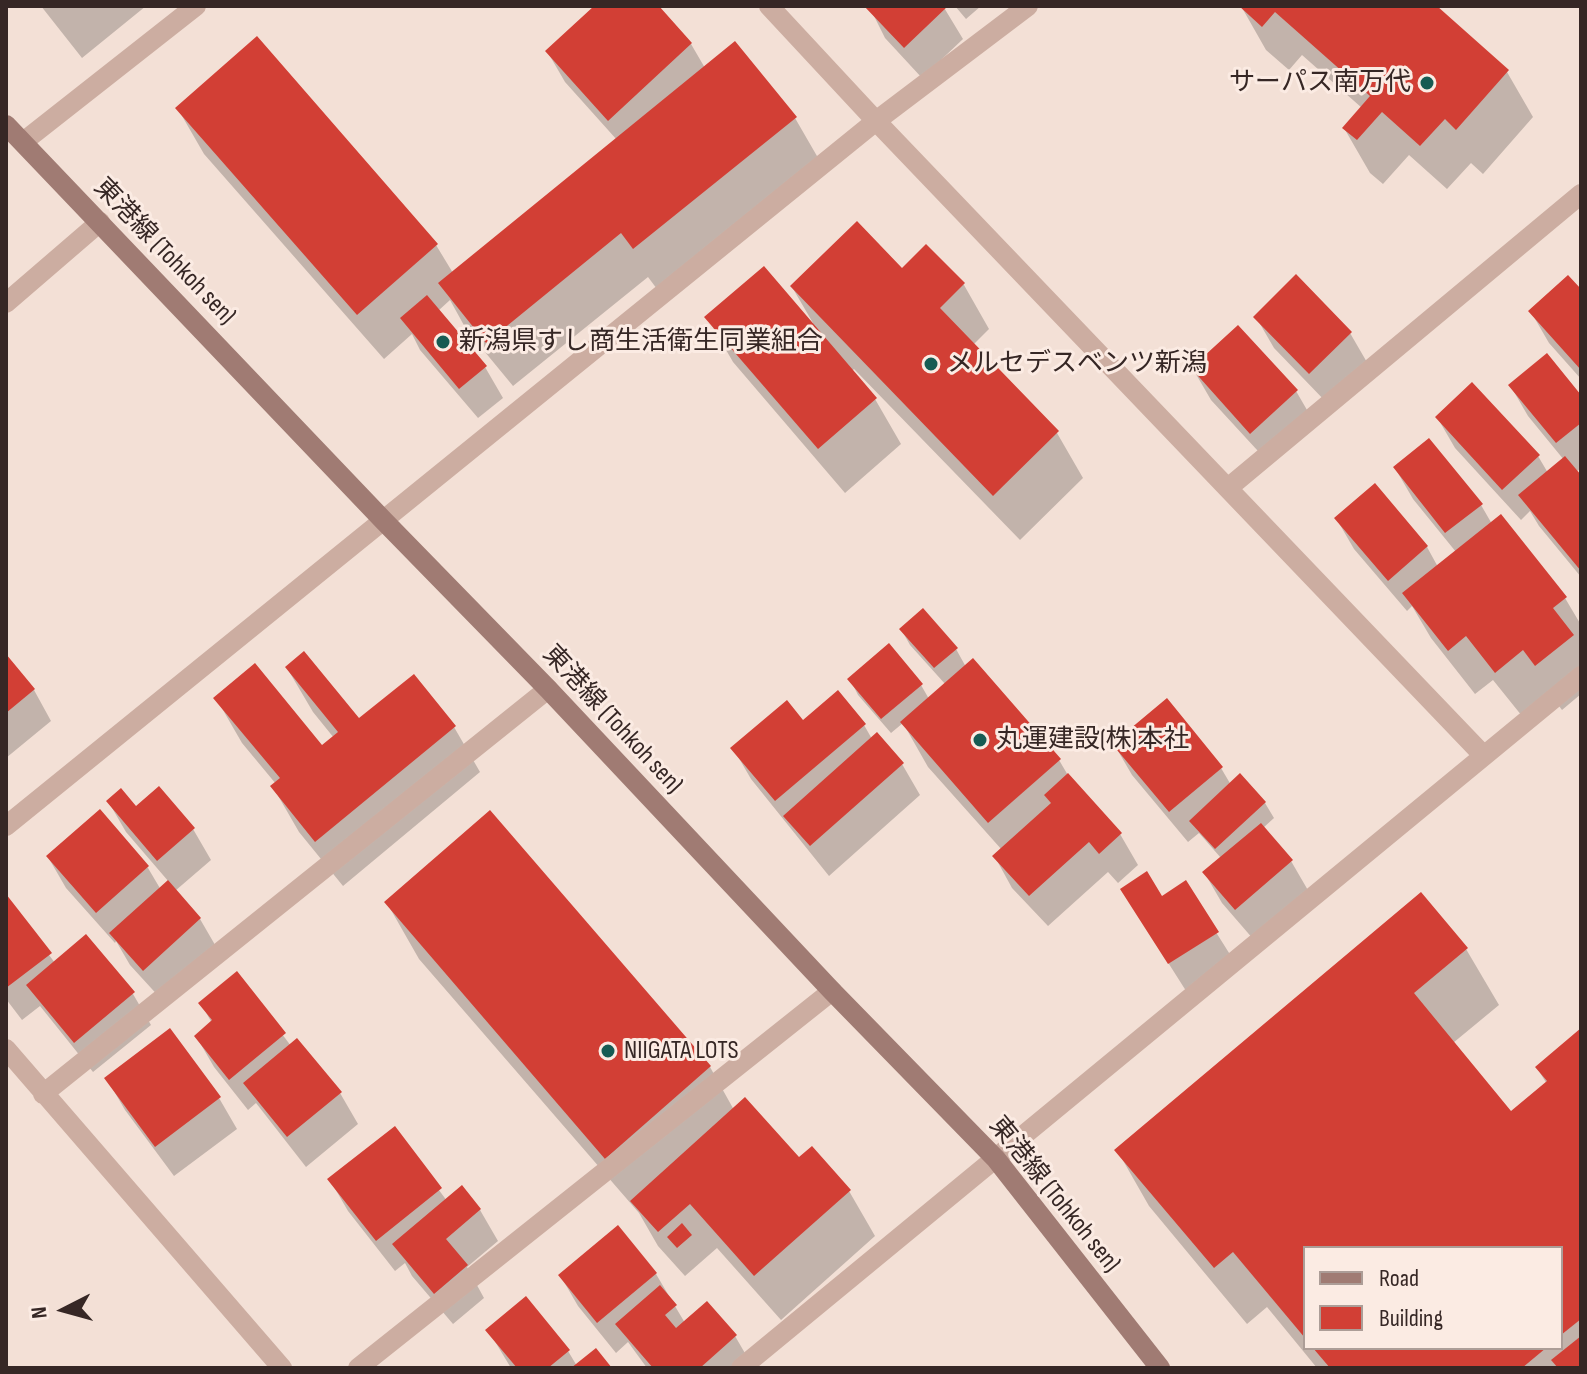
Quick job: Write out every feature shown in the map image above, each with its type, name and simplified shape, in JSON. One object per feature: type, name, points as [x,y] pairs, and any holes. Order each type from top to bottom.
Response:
[{"type":"street","points":[[23,142],[196,6]]},
{"type":"street","points":[[769,6],[1484,756]]},
{"type":"street","points":[[6,826],[876,121],[1028,6]]},
{"type":"street","name":"東港線 (Tohkoh sen)","points":[[6,125],[996,1159],[1160,1368]]},
{"type":"street","points":[[1228,488],[1581,194]]},
{"type":"street","points":[[6,303],[100,222]]},
{"type":"street","points":[[741,1368],[1581,676]]},
{"type":"street","points":[[43,1094],[548,689]]},
{"type":"street","points":[[358,1368],[832,991]]},
{"type":"street","points":[[6,1049],[282,1368]]},
{"type":"building","points":[[594,6],[659,6],[692,43],[608,121],[545,51]]},
{"type":"building","points":[[864,6],[948,6],[904,48]]},
{"type":"building","name":"サーパス南万代","points":[[1239,6],[1437,6],[1509,70],[1456,130],[1445,119],[1420,146],[1382,112],[1357,140],[1342,128],[1370,96],[1275,12],[1262,27]]},
{"type":"building","points":[[257,36],[438,244],[357,315],[175,108]]},
{"type":"building","points":[[735,41],[797,117],[633,249],[621,233],[486,343],[438,283]]},
{"type":"building","points":[[857,221],[902,268],[926,244],[965,283],[940,308],[1059,431],[993,496],[790,286]]},
{"type":"building","points":[[764,266],[877,398],[818,449],[704,317]]},
{"type":"building","points":[[1296,274],[1352,332],[1309,374],[1253,317]]},
{"type":"building","points":[[1568,275],[1581,289],[1581,370],[1528,311]]},
{"type":"building","name":"新潟県すし商生活衛生同業組合","points":[[427,295],[487,366],[459,389],[400,318]]},
{"type":"building","points":[[1238,325],[1298,390],[1250,434],[1191,368]]},
{"type":"building","points":[[1547,353],[1581,395],[1581,423],[1556,443],[1508,385]]},
{"type":"building","points":[[1472,382],[1540,455],[1502,490],[1435,417]]},
{"type":"building","points":[[1429,438],[1483,504],[1445,533],[1393,467]]},
{"type":"building","points":[[1565,456],[1581,475],[1581,571],[1518,495]]},
{"type":"building","points":[[1375,483],[1428,546],[1388,581],[1334,518]]},
{"type":"building","points":[[1501,514],[1567,597],[1553,608],[1574,635],[1535,666],[1523,650],[1495,673],[1466,636],[1448,651],[1402,593]]},
{"type":"building","points":[[923,608],[958,648],[934,668],[899,629]]},
{"type":"building","points":[[889,643],[923,684],[881,719],[847,679]]},
{"type":"building","points":[[304,651],[359,718],[414,674],[456,726],[315,842],[270,786],[280,778],[213,698],[255,663],[322,745],[338,732],[285,667]]},
{"type":"building","points":[[6,654],[35,689],[6,713]]},
{"type":"building","name":"丸運建設(株)本社","points":[[973,658],[1061,759],[988,823],[900,722]]},
{"type":"building","points":[[838,690],[866,724],[775,801],[730,748],[787,700],[803,720]]},
{"type":"building","points":[[1167,698],[1223,767],[1169,812],[1112,744]]},
{"type":"building","points":[[877,732],[904,763],[810,846],[783,816]]},
{"type":"building","points":[[1068,773],[1122,833],[1099,854],[1089,842],[1029,896],[992,856],[1051,803],[1044,795]]},
{"type":"building","points":[[1240,773],[1266,802],[1215,849],[1189,821]]},
{"type":"building","points":[[159,786],[195,828],[157,861],[106,801],[121,788],[136,806]]},
{"type":"building","points":[[100,809],[149,866],[96,913],[46,856]]},
{"type":"building","points":[[490,810],[711,1066],[605,1159],[384,902]]},
{"type":"building","points":[[1261,823],[1293,860],[1235,910],[1202,872]]},
{"type":"building","points":[[1147,871],[1162,896],[1186,880],[1219,932],[1168,964],[1120,889]]},
{"type":"building","points":[[168,880],[201,918],[143,971],[109,933]]},
{"type":"building","points":[[1421,892],[1468,948],[1414,993],[1511,1111],[1547,1081],[1535,1067],[1581,1028],[1581,1319],[1563,1333],[1563,1246],[1303,1246],[1303,1336],[1233,1252],[1214,1268],[1114,1150]]},
{"type":"building","points":[[6,894],[52,953],[6,988]]},
{"type":"building","points":[[86,934],[135,992],[74,1043],[26,985]]},
{"type":"building","points":[[237,971],[286,1033],[229,1080],[194,1036],[212,1020],[198,1003]]},
{"type":"building","points":[[170,1028],[221,1097],[155,1147],[104,1078]]},
{"type":"building","points":[[297,1038],[342,1092],[287,1137],[243,1083]]},
{"type":"building","points":[[745,1097],[799,1157],[812,1146],[851,1190],[754,1276],[690,1204],[658,1232],[630,1201]]},
{"type":"building","points":[[395,1126],[442,1188],[376,1241],[327,1179]]},
{"type":"building","points":[[462,1185],[481,1209],[446,1239],[468,1265],[434,1294],[392,1244]]},
{"type":"building","points":[[682,1223],[692,1235],[677,1248],[667,1237]]},
{"type":"building","points":[[618,1225],[657,1273],[597,1323],[558,1275]]},
{"type":"building","points":[[660,1285],[677,1305],[665,1315],[676,1328],[707,1301],[737,1335],[700,1368],[653,1368],[615,1324]]},
{"type":"building","points":[[526,1296],[570,1350],[548,1368],[517,1368],[485,1330]]},
{"type":"building","points":[[1581,1336],[1581,1368],[1558,1368],[1551,1360]]},
{"type":"building","points":[[596,1348],[612,1368],[571,1368]]},
{"type":"building","points":[[1315,1350],[1544,1350],[1522,1368],[1330,1368]]},
{"type":"place","name":"サーパス南万代","points":[[1427,83]]},
{"type":"place","name":"新潟県すし商生活衛生同業組合","points":[[443,342]]},
{"type":"place","name":"メルセデスベンツ新潟","points":[[931,364]]},
{"type":"place","name":"丸運建設(株)本社","points":[[980,740]]},
{"type":"place","name":"NIIGATA LOTS","points":[[608,1051]]}]
